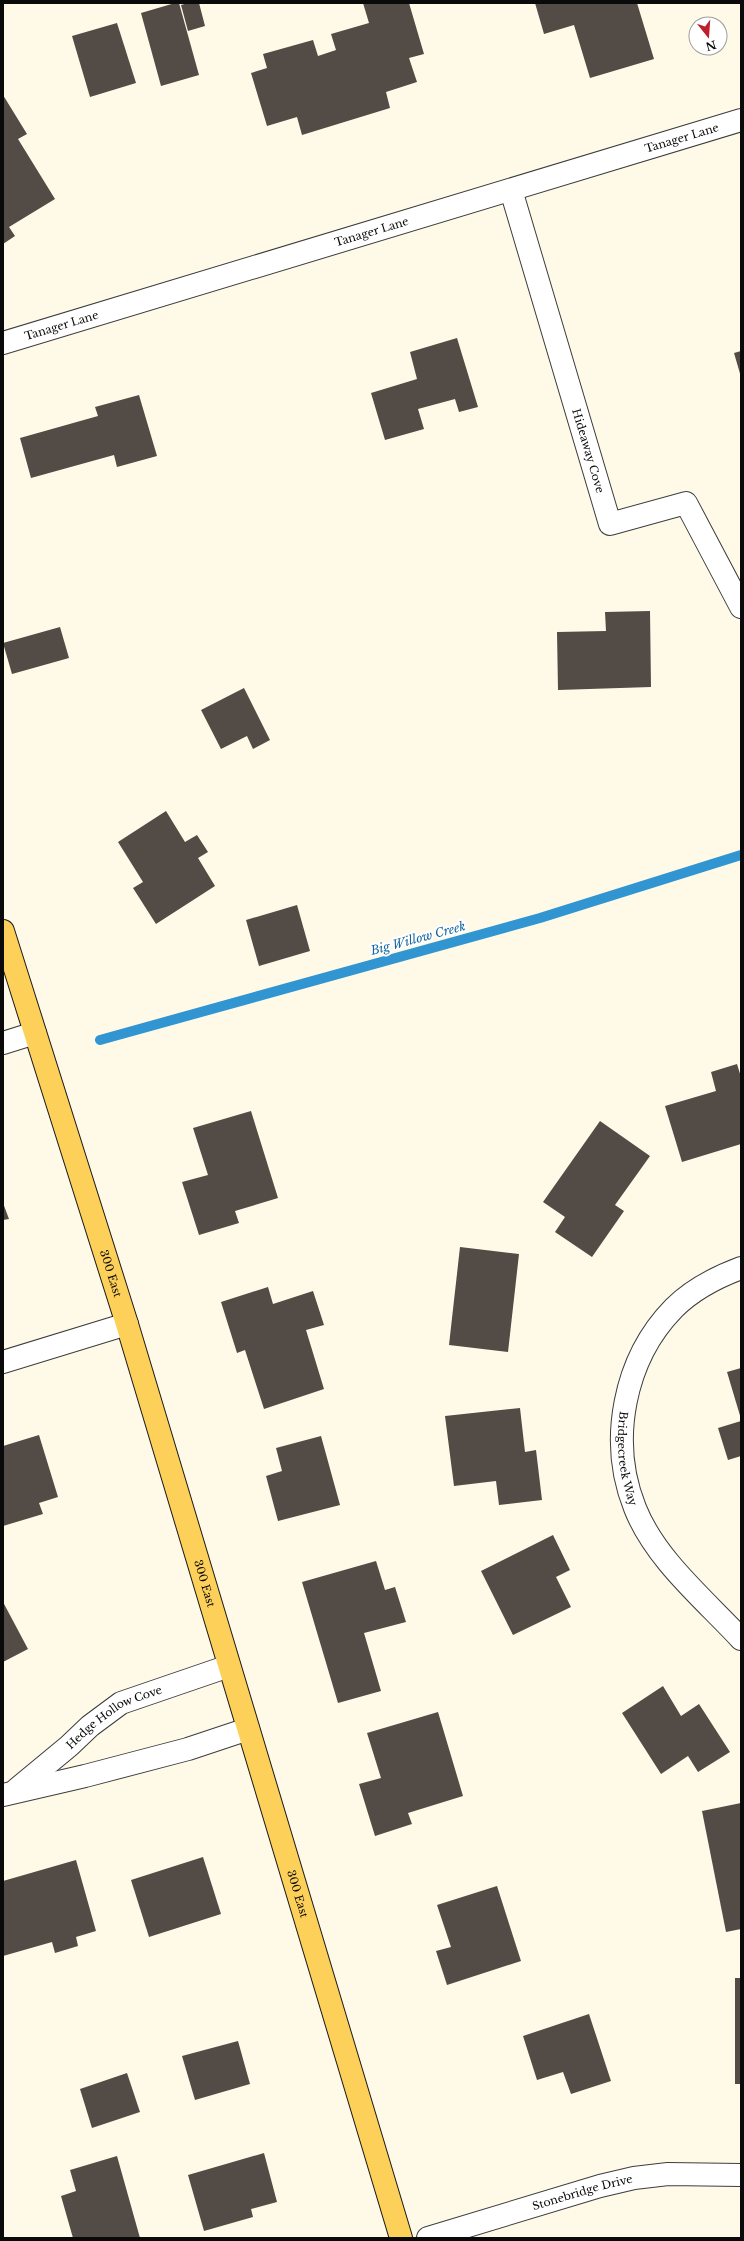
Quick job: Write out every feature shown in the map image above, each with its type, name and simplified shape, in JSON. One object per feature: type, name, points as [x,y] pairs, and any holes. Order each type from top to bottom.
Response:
[{"type":"main road","name":"300 East","points":[[5,944],[35,1033],[127,1324],[401,2238]]},
{"type":"street","name":"Tanager Lane","points":[[3,343],[741,120]]},
{"type":"street","name":"Hideaway Cove","points":[[511,190],[610,524],[686,503],[741,607]]},
{"type":"street","points":[[3,1043],[35,1033]]},
{"type":"street","name":"Bridgecreek Way","points":[[741,1268],[722,1275],[697,1289],[675,1308],[656,1330],[638,1363],[628,1391],[621,1434],[626,1479],[635,1508],[654,1542],[678,1572],[741,1639]]},
{"type":"street","points":[[3,1362],[127,1324]]},
{"type":"street","name":"Hedge Hollow Cove","points":[[8,1793],[69,1746],[90,1726],[122,1704],[229,1666]]},
{"type":"street","name":"Hedge Hollow Cove","points":[[8,1793],[93,1774],[188,1749],[248,1729]]},
{"type":"street","name":"Stonebridge Drive","points":[[428,2238],[600,2186],[634,2178],[668,2174],[741,2175]]},
{"type":"building","points":[[179,3],[199,75],[161,86],[141,13]]},
{"type":"building","points":[[188,3],[199,3],[205,26],[188,31],[181,5]]},
{"type":"building","points":[[363,3],[409,3],[424,54],[409,58],[417,82],[386,92],[390,108],[302,135],[297,117],[267,126],[251,73],[267,68],[263,54],[313,40],[318,56],[336,50],[331,34],[369,23]]},
{"type":"building","points":[[535,3],[637,3],[654,59],[590,78],[574,25],[544,34]]},
{"type":"building","points":[[117,23],[136,83],[90,97],[72,36]]},
{"type":"building","points":[[3,95],[27,134],[18,139],[55,199],[9,227],[15,236],[3,244]]},
{"type":"building","points":[[457,338],[478,407],[459,412],[455,399],[418,409],[424,429],[385,440],[371,393],[417,379],[410,352]]},
{"type":"building","points":[[741,351],[741,377],[734,353]]},
{"type":"building","points":[[139,395],[157,456],[117,467],[114,455],[31,478],[20,438],[98,416],[95,407]]},
{"type":"building","points":[[650,611],[651,687],[558,690],[557,632],[606,631],[605,612]]},
{"type":"building","points":[[60,627],[69,658],[12,674],[3,643]]},
{"type":"building","points":[[244,688],[270,740],[253,749],[247,736],[221,749],[201,710]]},
{"type":"building","points":[[166,811],[185,842],[197,835],[208,852],[198,858],[215,886],[156,924],[133,888],[143,882],[118,842]]},
{"type":"building","points":[[297,905],[310,951],[259,966],[246,920]]},
{"type":"building","points":[[737,1064],[741,1077],[741,1144],[682,1162],[665,1106],[716,1091],[711,1072]]},
{"type":"building","points":[[251,1111],[278,1198],[235,1211],[239,1223],[199,1235],[182,1182],[208,1175],[193,1128]]},
{"type":"building","points":[[600,1121],[650,1156],[615,1205],[624,1211],[592,1257],[555,1232],[565,1217],[543,1202]]},
{"type":"building","points":[[3,1203],[9,1219],[3,1220]]},
{"type":"building","points":[[460,1247],[519,1254],[508,1352],[449,1345]]},
{"type":"building","points":[[268,1287],[273,1304],[313,1291],[324,1325],[306,1330],[324,1389],[264,1409],[245,1350],[237,1353],[221,1302]]},
{"type":"building","points":[[741,1368],[741,1419],[727,1372]]},
{"type":"building","points":[[520,1408],[525,1452],[536,1450],[542,1500],[499,1505],[496,1481],[454,1486],[445,1416]]},
{"type":"building","points":[[741,1421],[741,1456],[728,1460],[718,1428]]},
{"type":"building","points":[[39,1435],[58,1497],[39,1503],[43,1514],[3,1526],[3,1446]]},
{"type":"building","points":[[321,1436],[340,1505],[278,1521],[266,1476],[282,1471],[276,1448]]},
{"type":"building","points":[[553,1535],[570,1570],[556,1577],[571,1607],[513,1635],[481,1571]]},
{"type":"building","points":[[376,1561],[385,1590],[395,1587],[406,1622],[364,1633],[381,1691],[338,1703],[302,1582]]},
{"type":"building","points":[[3,1602],[28,1649],[3,1662]]},
{"type":"building","points":[[663,1686],[681,1716],[699,1704],[730,1752],[698,1772],[688,1756],[661,1774],[622,1713]]},
{"type":"building","points":[[438,1712],[463,1796],[408,1813],[412,1824],[375,1836],[359,1784],[381,1778],[367,1733]]},
{"type":"building","points":[[741,1803],[741,1929],[726,1932],[702,1811]]},
{"type":"building","points":[[203,1857],[221,1914],[149,1937],[131,1880]]},
{"type":"building","points":[[76,1860],[96,1931],[76,1937],[78,1946],[55,1953],[52,1942],[3,1956],[3,1881]]},
{"type":"building","points":[[497,1886],[521,1961],[447,1985],[436,1951],[451,1947],[437,1905]]},
{"type":"building","points":[[735,1978],[741,1978],[741,2084],[735,2084]]},
{"type":"building","points":[[589,2014],[611,2081],[571,2094],[563,2072],[537,2080],[523,2036]]},
{"type":"building","points":[[238,2041],[250,2084],[195,2100],[182,2056]]},
{"type":"building","points":[[127,2073],[140,2112],[92,2128],[80,2089]]},
{"type":"building","points":[[264,2153],[277,2202],[251,2209],[253,2217],[204,2231],[188,2175]]},
{"type":"building","points":[[117,2156],[140,2238],[73,2238],[61,2196],[76,2191],[70,2170]]},
{"type":"waterway","name":"Big Willow Creek","points":[[100,1040],[540,918],[741,855]]}]
